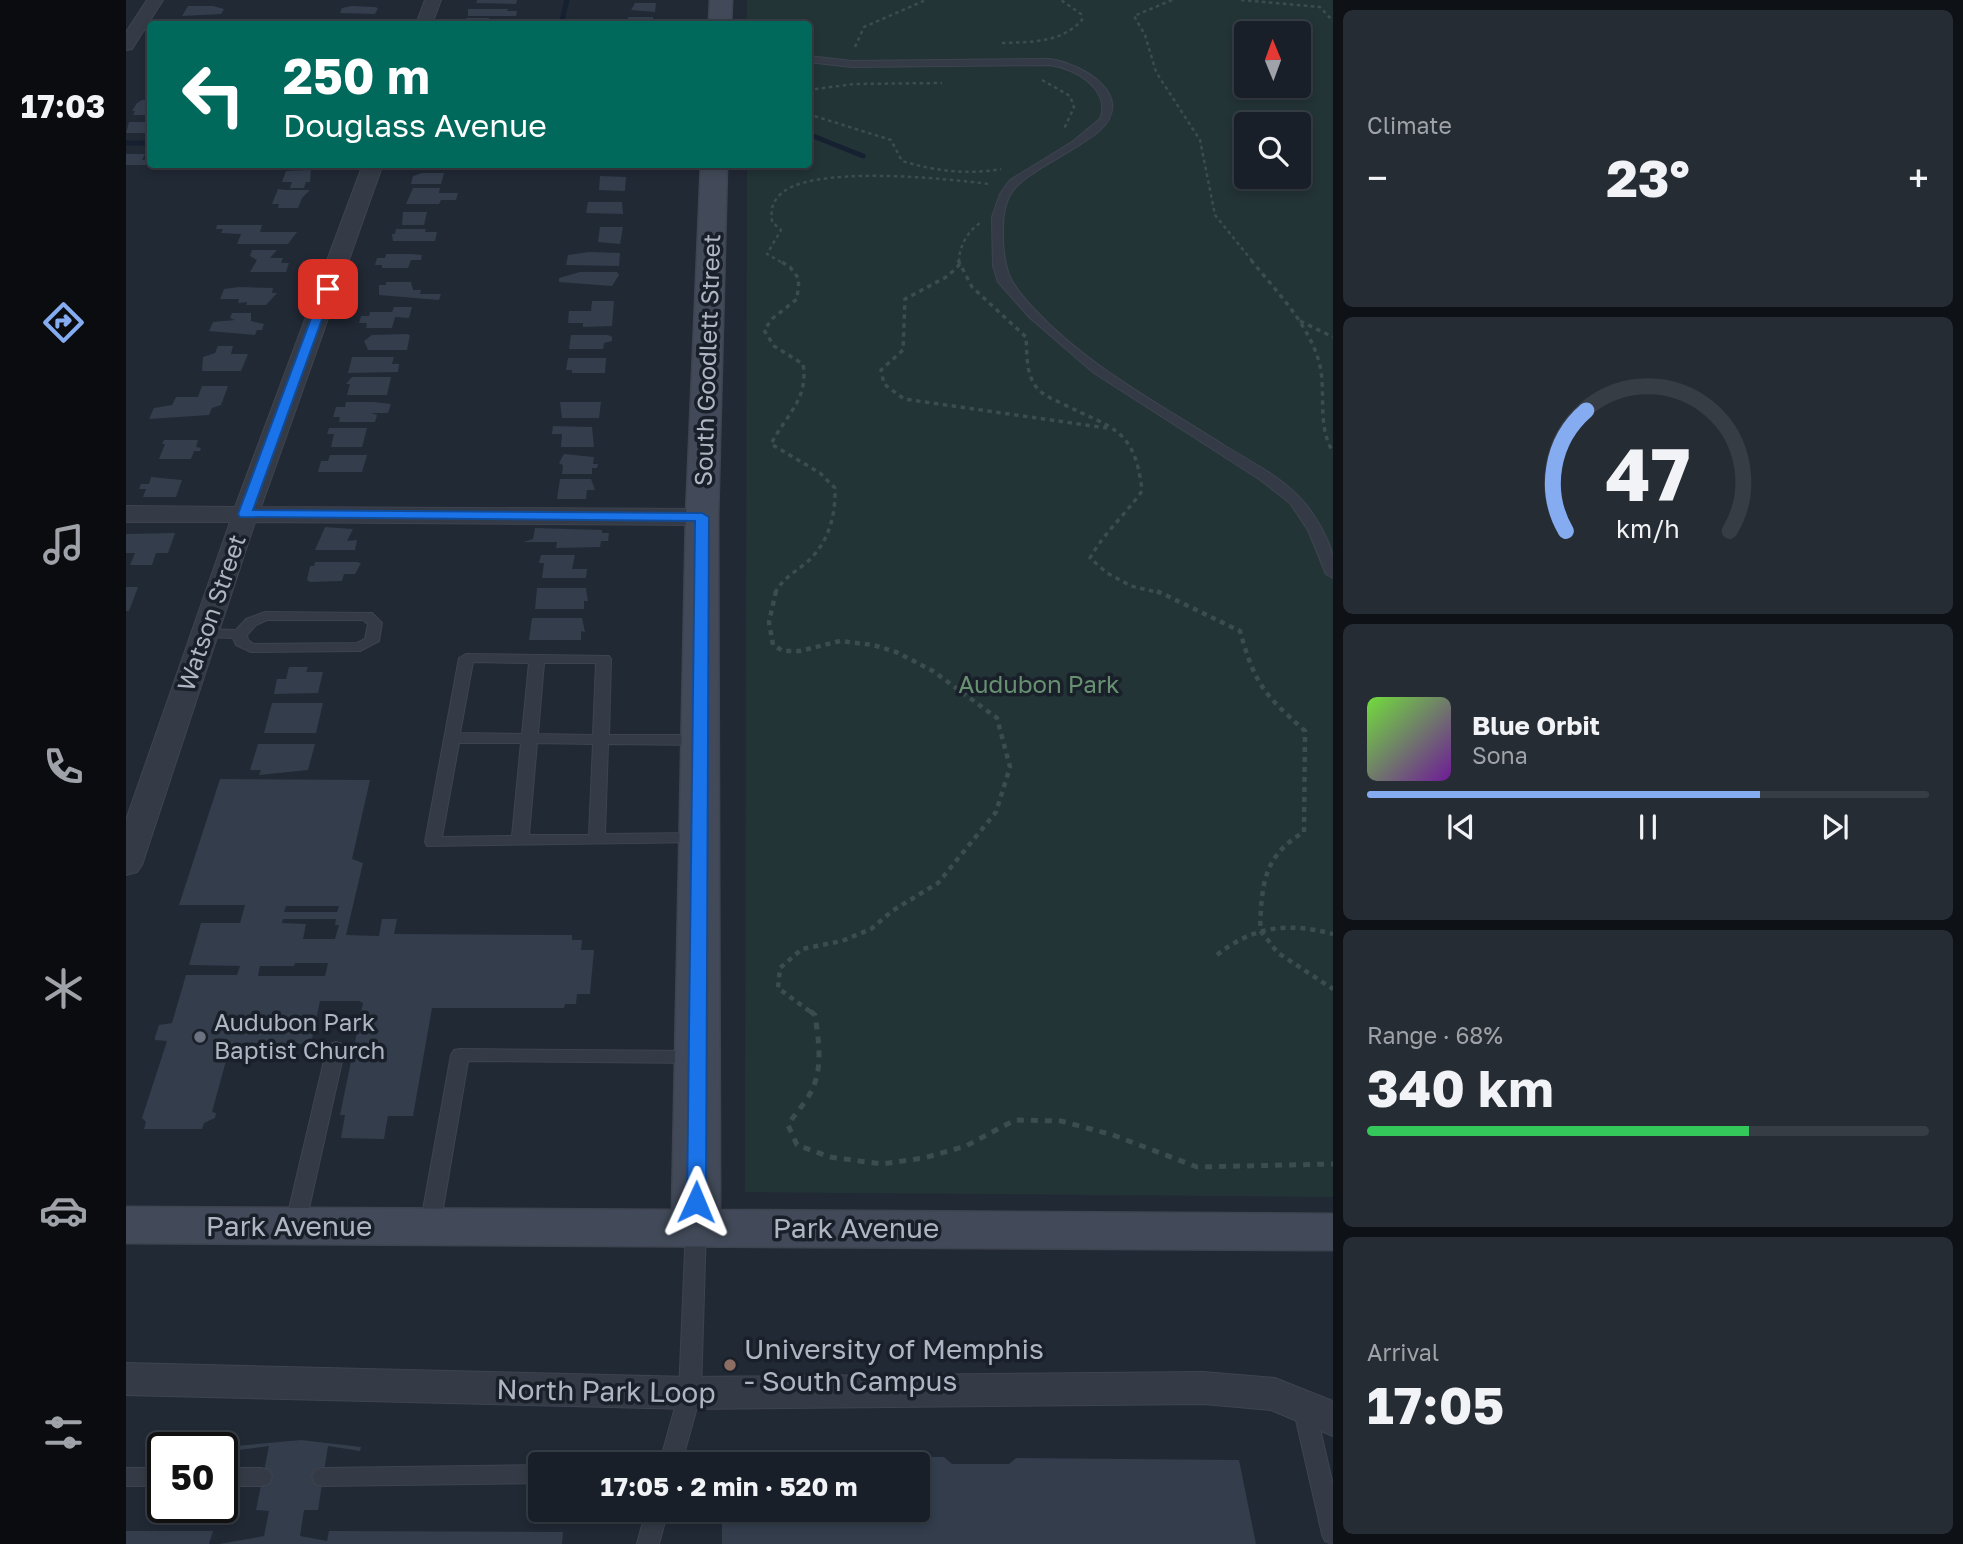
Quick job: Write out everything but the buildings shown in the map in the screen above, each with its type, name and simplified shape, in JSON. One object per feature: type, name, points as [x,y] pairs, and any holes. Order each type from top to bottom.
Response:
[{"type":"main road","points":[[720,21],[721,0]]},
{"type":"main road","name":"South Goodlett Street","points":[[696,1227],[702,517],[715,168]]},
{"type":"main road","name":"Park Avenue","points":[[126,1226],[1333,1232]]},
{"type":"street","points":[[147,48],[126,46],[155,0]]},
{"type":"street","points":[[426,21],[433,0]]},
{"type":"street","name":"Watson Street","points":[[126,865],[245,514],[372,168]]},
{"type":"street","points":[[126,514],[702,517]]},
{"type":"street","name":"North Park Loop","points":[[126,1379],[690,1393],[1203,1388],[1275,1394],[1318,1413]]},
{"type":"lane","points":[[812,59],[852,64],[1049,62],[1071,65],[1094,81],[1104,94],[1108,108],[1105,119],[1089,134],[1014,182],[1005,194],[996,230],[1003,282],[1033,316],[1098,370],[1242,462],[1295,500],[1329,557],[1333,574]]},
{"type":"lane","points":[[1315,530],[1333,532]]},
{"type":"lane","points":[[205,633],[240,634],[251,622],[265,616],[367,615],[375,623],[372,641],[360,647],[251,648],[241,642],[240,634]]},
{"type":"lane","points":[[597,839],[604,659],[466,658],[433,842],[698,838]]},
{"type":"lane","points":[[520,840],[537,658]]},
{"type":"lane","points":[[452,738],[699,740]]},
{"type":"lane","points":[[295,1226],[336,1048]]},
{"type":"lane","points":[[430,1226],[460,1055],[698,1057]]},
{"type":"lane","points":[[674,1452],[690,1393],[696,1227]]},
{"type":"lane","points":[[1318,1413],[1333,1534]]},
{"type":"lane","points":[[323,1477],[528,1474]]},
{"type":"lane","points":[[126,1477],[147,1477]]},
{"type":"lane","points":[[238,1477],[261,1477]]},
{"type":"lane","points":[[648,1544],[654,1522]]},
{"type":"path","points":[[852,64],[858,36],[864,27],[926,0]]},
{"type":"path","points":[[994,43],[1049,39],[1077,27],[1082,20],[1081,13],[1061,0]]},
{"type":"path","points":[[1172,0],[1134,16],[1145,35],[1152,64],[1200,140],[1215,215],[1299,320],[1320,365],[1323,417],[1327,442],[1333,452]]},
{"type":"path","points":[[1241,0],[1320,8],[1327,11],[1333,21]]},
{"type":"path","points":[[821,88],[848,78]]},
{"type":"path","points":[[1033,79],[1058,87],[1070,96],[1074,107],[1070,119],[1064,129],[1056,133]]},
{"type":"path","points":[[812,89],[945,82]]},
{"type":"path","points":[[812,115],[891,140],[902,161],[1000,186]]},
{"type":"path","points":[[1004,168],[955,176],[884,175],[816,179],[779,194],[771,209],[772,222],[781,230],[767,254],[790,267],[799,279],[797,299],[772,318],[764,330],[774,346],[803,365],[805,374],[805,389],[797,407],[771,444],[820,473],[835,488],[837,500],[824,539],[810,561],[782,581],[775,596],[769,615],[768,634],[773,646],[783,651],[800,651],[840,641],[873,645],[895,652],[933,671],[997,718],[1010,767],[996,812],[937,883],[892,911],[871,929],[842,941],[802,949],[780,968],[778,988],[816,1015],[820,1051],[819,1071],[809,1096],[788,1125],[797,1144],[831,1157],[882,1164],[966,1146],[1015,1120],[1061,1121],[1113,1135],[1197,1167],[1333,1164]]},
{"type":"path","points":[[982,221],[971,229],[962,245],[960,264],[972,288],[1026,337],[1030,377],[1039,393],[1112,429],[1133,447],[1139,462],[1142,491],[1121,522],[1102,537],[1090,558],[1107,573],[1131,586],[1156,591],[1240,631],[1252,673],[1272,701],[1305,731],[1302,768],[1308,807],[1304,832],[1287,841],[1265,867],[1260,930],[1278,953],[1333,989]]},
{"type":"path","points":[[960,264],[948,276],[905,299],[903,350],[881,370],[884,384],[904,399],[1112,429]]},
{"type":"path","points":[[1299,320],[1333,337]]},
{"type":"path","points":[[1217,954],[1244,934],[1279,925],[1303,925],[1333,934]]},
{"type":"green space","name":"Audubon Park","points":[[747,0],[1333,0],[1333,1197],[745,1192],[747,168],[812,168],[812,21],[747,21]]},
{"type":"waterway","points":[[562,21],[567,0]]},
{"type":"waterway","points":[[812,136],[863,156]]},
{"type":"waterway","points":[[126,143],[147,143]]},
{"type":"place","name":"Audubon Park Baptist Church","points":[[200,1037]]},
{"type":"place","name":"University of Memphis - South Campus","points":[[730,1365]]},
{"type":"route","points":[[328,289],[245,514],[702,517],[696,1202]]}]
